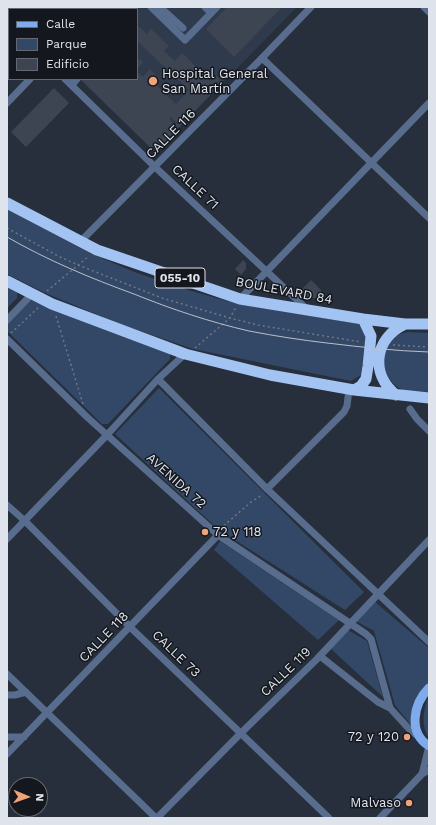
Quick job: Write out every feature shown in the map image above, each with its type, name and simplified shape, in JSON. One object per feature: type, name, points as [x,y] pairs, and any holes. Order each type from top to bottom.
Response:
[{"type":"highway","name":"BOULEVARD 84","points":[[7,203],[99,251],[240,298],[364,319],[405,324],[429,324]]},
{"type":"highway","points":[[7,281],[52,304],[185,354],[270,375],[352,390],[429,398]]},
{"type":"highway","points":[[352,390],[361,386],[366,380],[371,336],[364,319]]},
{"type":"highway","points":[[396,395],[390,390],[381,376],[379,358],[383,344],[392,332],[405,324]]},
{"type":"main road","points":[[429,688],[418,702],[415,722],[419,737],[429,746]]},
{"type":"street","points":[[151,7],[186,40],[217,7]]},
{"type":"street","points":[[160,7],[183,28]]},
{"type":"street","points":[[205,7],[211,13]]},
{"type":"street","name":"CALLE 116","points":[[80,242],[311,7]]},
{"type":"street","points":[[424,7],[429,12]]},
{"type":"street","points":[[262,58],[429,218]]},
{"type":"street","points":[[7,102],[29,80]]},
{"type":"street","name":"CALLE 71","points":[[66,80],[155,167],[310,311]]},
{"type":"street","points":[[72,85],[76,80]]},
{"type":"street","points":[[240,298],[429,103]]},
{"type":"street","points":[[7,320],[32,294]]},
{"type":"street","name":"AVENIDA 72","points":[[7,339],[87,417],[218,536],[366,634],[371,639],[390,708],[410,730],[419,737]]},
{"type":"street","points":[[7,539],[158,380],[185,354]]},
{"type":"street","points":[[158,380],[267,489],[429,642]]},
{"type":"street","points":[[267,489],[344,412],[352,390]]},
{"type":"street","points":[[410,409],[417,419],[429,430]]},
{"type":"street","name":"CALLE 73","points":[[7,505],[25,521],[130,627],[329,818]]},
{"type":"street","name":"CALLE 118","points":[[7,754],[218,536]]},
{"type":"street","name":"CALLE 119","points":[[157,818],[320,656],[429,540]]},
{"type":"street","points":[[320,656],[378,702],[390,708]]},
{"type":"street","points":[[7,674],[157,818]]},
{"type":"street","points":[[7,695],[15,695],[26,692]]},
{"type":"street","points":[[7,737],[24,737]]},
{"type":"street","points":[[422,774],[429,746]]},
{"type":"street","points":[[380,818],[422,774],[429,770]]},
{"type":"path","points":[[7,228],[58,256],[120,283],[162,298],[258,325],[370,343]]},
{"type":"path","points":[[185,354],[230,318],[240,298]]},
{"type":"path","points":[[52,304],[87,417]]},
{"type":"path","points":[[383,344],[429,347]]},
{"type":"path","points":[[218,536],[219,530],[251,502],[263,495],[267,489]]},
{"type":"shaded area","name":"Hospital General San Martín","points":[[7,7],[297,7],[155,152],[81,80],[138,80],[138,8],[8,8]]},
{"type":"green space","points":[[7,209],[92,254],[137,273],[188,290],[238,304],[360,324],[366,332],[361,375],[351,381],[193,349],[120,324],[45,293],[7,274]]},
{"type":"green space","points":[[7,284],[17,290],[17,298],[7,308]]},
{"type":"green space","points":[[35,300],[170,353],[170,359],[108,424],[102,424],[7,331],[7,323],[29,301]]},
{"type":"green space","points":[[408,332],[429,333],[429,392],[401,389],[389,378],[386,371],[384,356],[386,348],[396,336]]},
{"type":"green space","points":[[159,388],[364,592],[345,610],[219,530],[115,434]]},
{"type":"green space","points":[[220,541],[339,620],[318,640],[214,550]]},
{"type":"green space","points":[[374,601],[429,648],[429,683],[415,701],[411,725],[395,705],[374,631],[354,620]]},
{"type":"green space","points":[[348,630],[367,641],[383,697],[329,647]]},
{"type":"green space","points":[[429,698],[429,739],[426,734],[424,715],[427,700]]},
{"type":"building","points":[[43,7],[66,7],[65,8]]},
{"type":"building","points":[[131,7],[132,8],[102,8]]},
{"type":"building","points":[[227,7],[282,7],[234,57],[206,29]]},
{"type":"building","points":[[138,26],[147,34],[151,29],[169,46],[164,51],[175,61],[182,53],[211,81],[216,76],[223,82],[155,152],[81,80],[138,80],[138,73],[143,77],[150,69],[160,79],[155,84],[176,104],[189,90],[138,42]],"holes":[[[171,117],[177,123],[175,125],[169,119]]]},
{"type":"building","points":[[138,58],[143,62],[138,68]]},
{"type":"building","points":[[54,88],[69,103],[26,147],[11,132]]},
{"type":"building","points":[[243,260],[246,263],[246,269],[241,275],[235,269]]},
{"type":"building","points":[[311,280],[321,290],[321,298],[307,298],[300,291]]},
{"type":"tram line","points":[[7,237],[53,261],[85,275],[162,305],[220,324],[249,331],[308,341],[378,349],[429,352]]},
{"type":"place","name":"Hospital General San Martín","points":[[153,81]]},
{"type":"place","name":"72 y 118","points":[[205,532]]},
{"type":"place","name":"72 y 120","points":[[407,737]]},
{"type":"place","name":"Malvaso","points":[[409,803]]}]
